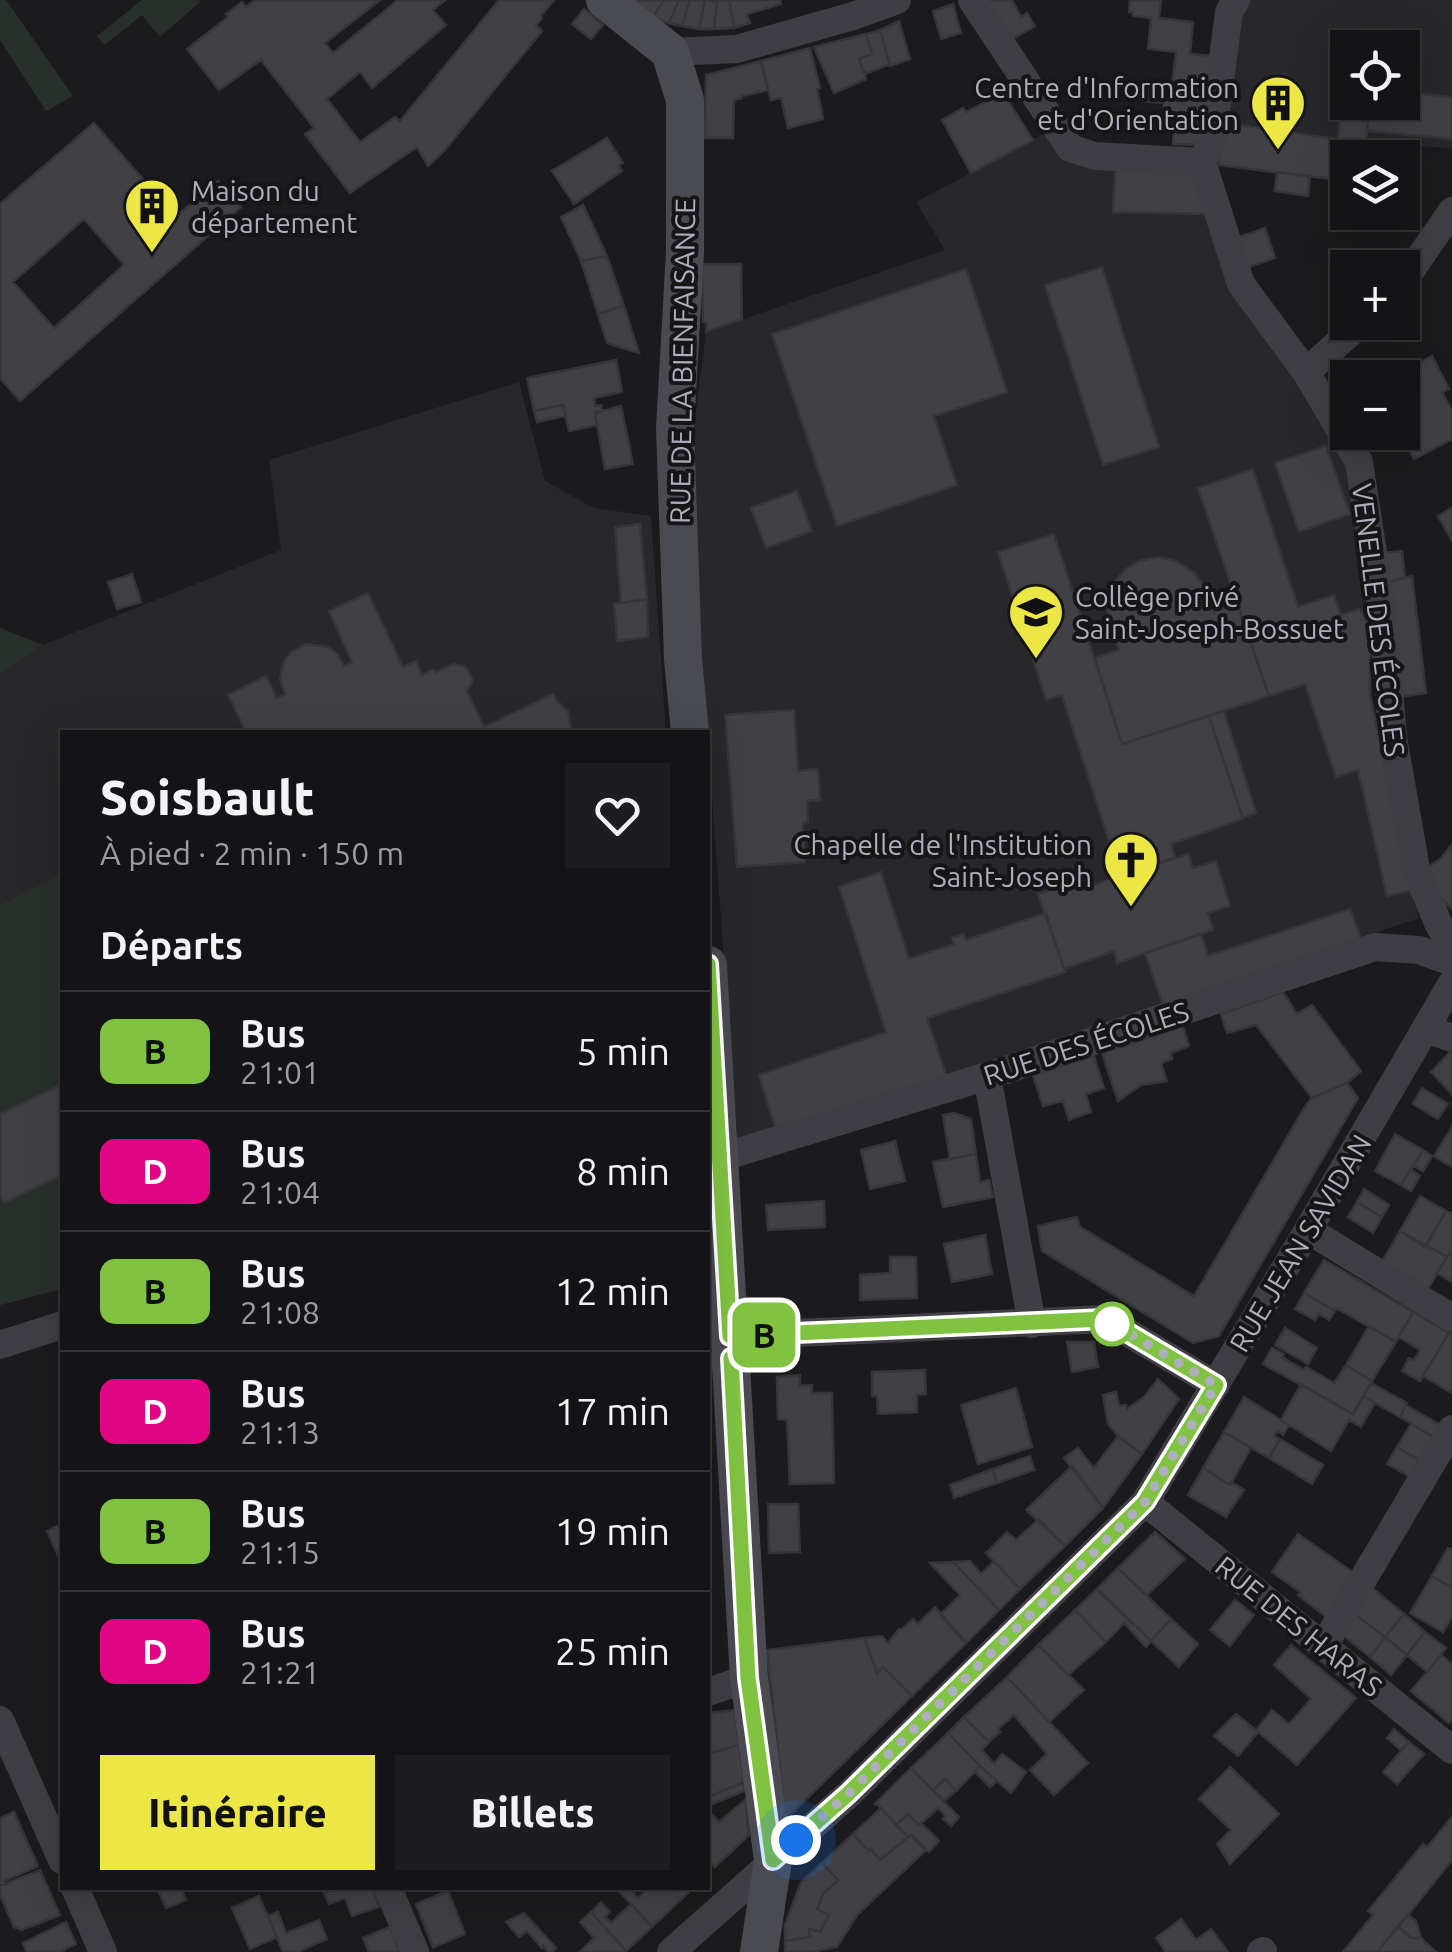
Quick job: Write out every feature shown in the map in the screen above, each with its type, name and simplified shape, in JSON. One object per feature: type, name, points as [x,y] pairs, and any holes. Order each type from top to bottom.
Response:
[{"type":"street","points":[[605,0],[670,52],[737,48],[897,0]]},
{"type":"street","points":[[972,0],[1070,148],[1096,156],[1202,162]]},
{"type":"street","points":[[1236,0],[1228,12],[1212,141],[1202,162],[1241,284],[1306,372],[1342,340]]},
{"type":"street","name":"RUE DE LA BIENFAISANCE","points":[[670,52],[685,100],[685,252],[675,428],[683,659],[690,730]]},
{"type":"street","points":[[1420,257],[1452,211]]},
{"type":"street","name":"VENELLE DES ÉCOLES","points":[[1306,372],[1359,462],[1382,612],[1393,737],[1416,869],[1452,947]]},
{"type":"street","name":"RUE DES ÉCOLES","points":[[720,1158],[987,1076],[1375,947],[1419,950],[1452,962]]},
{"type":"street","name":"RUE JEAN SAVIDAN","points":[[671,1952],[848,1794],[1145,1502],[1308,1230],[1439,1033],[1452,983]]},
{"type":"street","points":[[710,997],[720,1158],[719,1326],[748,1678],[773,1860],[759,1952]]},
{"type":"street","points":[[987,1076],[1032,1324]]},
{"type":"street","points":[[1308,1230],[1452,1318]]},
{"type":"street","points":[[719,1326],[1032,1324],[1105,1319],[1216,1385]]},
{"type":"street","points":[[0,1345],[60,1326]]},
{"type":"street","points":[[1324,1644],[1452,1430]]},
{"type":"street","name":"RUE DES HARAS","points":[[1145,1502],[1452,1750]]},
{"type":"street","points":[[710,1691],[748,1678]]},
{"type":"street","points":[[0,1720],[60,1855]]},
{"type":"street","points":[[75,1890],[103,1952]]},
{"type":"street","points":[[389,1890],[415,1952]]},
{"type":"shaded area","points":[[0,0],[6,0],[73,96],[46,111],[0,40]]},
{"type":"shaded area","points":[[142,0],[200,2],[160,37],[142,15],[104,45],[97,36]]},
{"type":"shaded area","points":[[1243,0],[1452,0],[1452,149],[1420,146],[1420,140],[1344,140],[1218,123]]},
{"type":"shaded area","name":"Collège privé Saint-Joseph-Bossuet","points":[[1049,131],[1192,167],[1330,424],[1330,450],[1342,450],[1358,490],[1370,627],[1370,695],[1419,918],[738,1148],[688,473],[706,332],[945,250],[916,202]]},
{"type":"shaded area","points":[[519,382],[545,481],[594,508],[651,516],[666,730],[60,730],[60,1290],[0,1305],[0,628],[43,645],[281,550],[269,460]]},
{"type":"shaded area","points":[[0,628],[42,645],[0,673]]},
{"type":"shaded area","points":[[59,875],[60,1290],[0,1305],[0,905]]},
{"type":"building","points":[[255,0],[380,0],[325,43],[333,53],[398,0],[445,0],[433,10],[446,25],[372,88],[360,72],[327,99],[360,142],[395,117],[400,121],[499,0],[554,0],[536,25],[542,31],[444,151],[428,166],[417,147],[350,193],[305,134],[314,128],[261,60],[219,90],[187,49],[242,2],[246,7]]},
{"type":"building","points":[[635,0],[664,0],[653,17]]},
{"type":"building","points":[[664,0],[679,0],[669,23],[653,17]]},
{"type":"building","points":[[679,0],[690,0],[682,26],[669,23]]},
{"type":"building","points":[[690,0],[705,0],[699,29],[682,26]]},
{"type":"building","points":[[705,0],[717,2],[714,29],[699,29]]},
{"type":"building","points":[[717,0],[729,0],[734,28],[714,29]]},
{"type":"building","points":[[729,0],[780,0],[781,4],[747,14],[750,23],[734,28]]},
{"type":"building","points":[[980,0],[1012,0],[1021,17],[1027,13],[1035,26],[1006,43]]},
{"type":"building","points":[[1130,0],[1161,0],[1159,18],[1193,22],[1190,54],[1212,56],[1200,145],[1173,144],[1174,122],[1162,120],[1164,103],[1142,101],[1141,82],[1172,85],[1176,52],[1148,49],[1151,18],[1133,16],[1129,12]]},
{"type":"building","points":[[953,4],[961,33],[941,39],[933,11]]},
{"type":"building","points":[[584,9],[603,25],[591,39],[572,24]]},
{"type":"building","points":[[899,21],[910,59],[890,66],[880,30]]},
{"type":"building","points":[[880,30],[890,64],[865,74],[859,59],[872,54],[866,34]]},
{"type":"building","points":[[866,34],[872,54],[859,59],[866,79],[834,93],[814,47]]},
{"type":"building","points":[[810,48],[823,119],[788,128],[781,98],[771,100],[761,61]]},
{"type":"building","points":[[761,61],[768,90],[734,100],[733,138],[705,138],[706,75]]},
{"type":"building","points":[[1003,93],[1033,140],[971,173],[942,120]]},
{"type":"building","points":[[1420,94],[1452,97],[1452,139],[1367,131],[1368,120],[1420,120]]},
{"type":"building","points":[[1340,120],[1368,120],[1366,140],[1338,139]]},
{"type":"building","name":"Maison du département","points":[[94,123],[176,217],[218,181],[241,207],[20,401],[0,378],[0,204]],"holes":[[[84,219],[124,265],[54,328],[13,282]]]},
{"type":"building","name":"Centre d'Information et d'Orientation","points":[[1224,123],[1338,139],[1330,140],[1330,179],[1218,165]]},
{"type":"building","points":[[607,138],[623,163],[619,165],[622,171],[574,204],[552,171]]},
{"type":"building","points":[[1116,164],[1192,167],[1207,214],[1113,212]]},
{"type":"building","points":[[1277,172],[1310,176],[1308,196],[1275,191]]},
{"type":"building","points":[[583,205],[607,256],[581,261],[561,217]]},
{"type":"building","points":[[1265,228],[1275,258],[1246,268],[1236,238]]},
{"type":"building","points":[[607,256],[624,306],[598,314],[581,261]]},
{"type":"building","points":[[702,264],[741,264],[742,319],[706,332],[707,323],[703,322]]},
{"type":"building","points":[[1102,267],[1159,447],[1103,465],[1045,285]]},
{"type":"building","points":[[966,269],[1007,392],[934,416],[957,485],[837,526],[772,334]]},
{"type":"building","points":[[624,306],[639,353],[607,343],[598,314]]},
{"type":"building","points":[[1432,356],[1449,389],[1442,392],[1452,411],[1452,439],[1414,459],[1410,450],[1420,450],[1420,362]]},
{"type":"building","points":[[616,360],[622,392],[594,398],[595,406],[601,405],[602,411],[595,413],[597,425],[569,431],[563,405],[534,411],[527,378]]},
{"type":"building","points":[[563,405],[565,416],[537,422],[534,411]]},
{"type":"building","points":[[621,406],[633,464],[605,469],[595,413]]},
{"type":"building","points":[[1326,446],[1350,514],[1299,532],[1275,463]]},
{"type":"building","points":[[1253,469],[1298,607],[1334,595],[1341,615],[1360,609],[1370,627],[1370,695],[1411,890],[1387,896],[1358,770],[1336,777],[1305,684],[1269,696],[1198,488]]},
{"type":"building","points":[[797,491],[812,531],[766,548],[751,508]]},
{"type":"building","points":[[1452,508],[1452,541],[1438,516]]},
{"type":"building","points":[[640,524],[647,599],[621,603],[615,527]]},
{"type":"building","points":[[1054,534],[1122,744],[1209,716],[1243,819],[1171,844],[1175,858],[1120,876],[1062,695],[1046,700],[998,552]]},
{"type":"building","points":[[1402,551],[1405,577],[1385,583],[1381,553]]},
{"type":"building","points":[[1158,557],[1176,561],[1195,573],[1214,612],[1237,603],[1269,696],[1122,744],[1095,658],[1119,650],[1107,610],[1116,580],[1139,561]]},
{"type":"building","points":[[132,574],[141,602],[117,609],[108,582]]},
{"type":"building","points":[[1412,576],[1426,693],[1399,697],[1385,583]]},
{"type":"building","points":[[368,593],[403,667],[416,661],[422,675],[454,664],[465,666],[472,678],[467,691],[484,727],[245,730],[228,695],[266,676],[277,698],[285,694],[280,678],[291,652],[306,644],[329,647],[344,666],[352,662],[329,611]]},
{"type":"building","points":[[647,599],[648,637],[617,641],[614,604]]},
{"type":"building","points":[[553,694],[568,711],[572,730],[479,730]]},
{"type":"building","points":[[794,710],[798,771],[818,769],[820,800],[807,801],[808,822],[803,823],[805,862],[737,867],[725,715]]},
{"type":"building","points":[[1224,711],[1256,813],[1243,818],[1209,716]]},
{"type":"building","points":[[1452,845],[1452,909],[1434,892],[1424,869]]},
{"type":"building","name":"Chapelle de l'Institution Saint-Joseph","points":[[1188,854],[1193,868],[1216,861],[1230,906],[1208,913],[1213,930],[1117,963],[1114,951],[1064,969],[1038,894],[1050,890],[1043,883],[1045,875],[1055,872],[1059,887],[1092,876],[1094,885]]},
{"type":"building","points":[[881,872],[909,959],[954,944],[952,938],[963,934],[966,940],[1046,913],[1065,972],[927,1018],[947,1078],[777,1134],[759,1075],[886,1032],[839,887]]},
{"type":"building","points":[[1350,909],[1361,939],[1163,1005],[1145,953],[1201,933],[1208,956]]},
{"type":"building","points":[[1283,992],[1297,1014],[1312,1005],[1361,1071],[1347,1083],[1312,1098],[1256,1025],[1227,1033],[1221,1014]]},
{"type":"building","points":[[1183,1026],[1189,1046],[1171,1053],[1172,1059],[1161,1063],[1167,1081],[1141,1085],[1118,1101],[1102,1053]]},
{"type":"building","points":[[1452,1052],[1452,1094],[1431,1072]]},
{"type":"building","points":[[1094,1056],[1104,1088],[1086,1094],[1091,1112],[1069,1120],[1063,1101],[1043,1106],[1033,1075]]},
{"type":"building","points":[[1347,1083],[1358,1098],[1219,1336],[1193,1343],[1042,1251],[1038,1226],[1077,1217],[1080,1227],[1194,1296],[1306,1105],[1312,1098]]},
{"type":"building","points":[[60,1085],[60,1176],[4,1203],[0,1196],[0,1114]]},
{"type":"building","points":[[1422,1088],[1448,1104],[1438,1119],[1413,1104]]},
{"type":"building","points":[[954,1113],[971,1119],[976,1154],[950,1159],[943,1115]]},
{"type":"building","points":[[1452,1127],[1452,1167],[1434,1156]]},
{"type":"building","points":[[1395,1134],[1423,1150],[1401,1185],[1375,1171]]},
{"type":"building","points":[[895,1141],[905,1181],[870,1189],[861,1150]]},
{"type":"building","points":[[1423,1150],[1432,1156],[1423,1171],[1414,1166]]},
{"type":"building","points":[[976,1154],[980,1182],[989,1180],[993,1197],[943,1207],[933,1162]]},
{"type":"building","points":[[1411,1170],[1420,1176],[1411,1191],[1401,1185]]},
{"type":"building","points":[[1364,1189],[1389,1205],[1382,1217],[1357,1202]]},
{"type":"building","points":[[1420,1196],[1446,1211],[1425,1247],[1400,1231]]},
{"type":"building","points":[[824,1201],[825,1227],[768,1230],[766,1205]]},
{"type":"building","points":[[1357,1202],[1382,1217],[1373,1233],[1348,1217]]},
{"type":"building","points":[[1446,1211],[1452,1214],[1452,1249],[1447,1257],[1427,1245]]},
{"type":"building","points":[[1400,1231],[1447,1257],[1426,1292],[1380,1265]]},
{"type":"building","points":[[985,1235],[992,1274],[952,1282],[944,1244]]},
{"type":"building","points":[[1452,1249],[1452,1282],[1437,1273]]},
{"type":"building","points":[[890,1257],[916,1257],[917,1298],[860,1300],[860,1275],[890,1273]]},
{"type":"building","points":[[1324,1260],[1413,1312],[1396,1342],[1304,1293]]},
{"type":"building","points":[[1304,1293],[1335,1311],[1329,1320],[1319,1314],[1315,1320],[1295,1309]]},
{"type":"building","points":[[1413,1312],[1449,1333],[1420,1381],[1402,1371],[1409,1358],[1414,1360],[1420,1350],[1399,1337]]},
{"type":"building","points":[[1369,1326],[1396,1342],[1372,1381],[1346,1365]]},
{"type":"building","points":[[1285,1328],[1317,1348],[1308,1364],[1275,1345]]},
{"type":"building","points":[[1449,1333],[1452,1335],[1452,1393],[1423,1376]]},
{"type":"building","points":[[1067,1342],[1094,1342],[1098,1367],[1072,1372]]},
{"type":"building","points":[[1272,1348],[1304,1370],[1306,1367],[1334,1383],[1346,1365],[1372,1381],[1353,1414],[1263,1364]]},
{"type":"building","points":[[925,1370],[926,1394],[917,1395],[917,1412],[878,1414],[877,1396],[872,1396],[872,1372]]},
{"type":"building","points":[[800,1375],[800,1386],[812,1385],[812,1393],[832,1393],[834,1483],[790,1484],[787,1420],[778,1419],[777,1377]]},
{"type":"building","points":[[1158,1379],[1179,1399],[1142,1454],[1108,1424],[1103,1395],[1116,1392],[1119,1406],[1126,1405],[1127,1409],[1145,1396]]},
{"type":"building","points":[[1371,1383],[1407,1403],[1400,1417],[1363,1396]]},
{"type":"building","points":[[1301,1384],[1353,1414],[1363,1396],[1375,1403],[1361,1427],[1349,1420],[1331,1451],[1281,1420]]},
{"type":"building","points":[[1016,1388],[1032,1447],[978,1464],[961,1405]]},
{"type":"building","points":[[1244,1397],[1289,1425],[1283,1435],[1278,1431],[1274,1436],[1280,1439],[1269,1458],[1224,1432]]},
{"type":"building","points":[[1406,1405],[1440,1425],[1433,1437],[1400,1417]]},
{"type":"building","points":[[1411,1424],[1433,1437],[1419,1460],[1397,1447]]},
{"type":"building","points":[[1224,1432],[1251,1448],[1230,1485],[1203,1468]]},
{"type":"building","points":[[1118,1436],[1142,1454],[1103,1508],[1064,1458],[1078,1448],[1094,1468]]},
{"type":"building","points":[[1280,1439],[1323,1465],[1312,1484],[1269,1458]]},
{"type":"building","points":[[1397,1447],[1419,1460],[1409,1476],[1387,1464]]},
{"type":"building","points":[[1030,1456],[1034,1470],[997,1483],[993,1469]]},
{"type":"building","points":[[1072,1466],[1103,1508],[1065,1546],[1026,1510]]},
{"type":"building","points":[[1203,1468],[1244,1490],[1226,1517],[1188,1495]]},
{"type":"building","points":[[993,1469],[997,1483],[954,1498],[950,1485]]},
{"type":"building","points":[[768,1504],[798,1504],[800,1552],[769,1553]]},
{"type":"building","points":[[1039,1519],[1065,1546],[1020,1589],[986,1553],[1007,1532],[1016,1540]]},
{"type":"building","points":[[60,1525],[60,1560],[47,1531]]},
{"type":"building","points":[[1155,1532],[1185,1559],[1146,1596],[1118,1568]]},
{"type":"building","points":[[1298,1534],[1353,1572],[1326,1617],[1272,1572]]},
{"type":"building","points":[[1448,1548],[1452,1550],[1452,1588],[1432,1576]]},
{"type":"building","points":[[970,1561],[981,1574],[994,1561],[1020,1589],[999,1610],[953,1562]]},
{"type":"building","points":[[953,1562],[999,1610],[966,1643],[940,1615],[960,1595],[930,1563]]},
{"type":"building","points":[[1118,1568],[1171,1619],[1151,1641],[1097,1589]]},
{"type":"building","points":[[1432,1576],[1452,1588],[1452,1617],[1443,1632],[1410,1613]]},
{"type":"building","points":[[1372,1588],[1404,1614],[1385,1637],[1356,1615]]},
{"type":"building","points":[[1097,1589],[1151,1641],[1146,1647],[1124,1623],[1106,1642],[1075,1610]]},
{"type":"building","points":[[1235,1600],[1254,1615],[1230,1646],[1210,1630]]},
{"type":"building","points":[[935,1607],[966,1643],[912,1696],[883,1667],[877,1673],[864,1638],[882,1636],[888,1643],[899,1629],[913,1619],[918,1624]]},
{"type":"building","points":[[1075,1610],[1106,1642],[1068,1675],[1038,1645]]},
{"type":"building","points":[[1404,1614],[1425,1632],[1407,1655],[1385,1637]]},
{"type":"building","points":[[1356,1615],[1385,1637],[1370,1657],[1344,1636]]},
{"type":"building","points":[[1171,1619],[1198,1644],[1179,1667],[1151,1641]]},
{"type":"building","points":[[1425,1632],[1446,1648],[1427,1672],[1407,1655]]},
{"type":"building","points":[[1385,1637],[1407,1655],[1391,1675],[1370,1657]]},
{"type":"building","points":[[864,1638],[877,1673],[883,1667],[912,1696],[785,1816],[767,1650]]},
{"type":"building","points":[[1038,1645],[1084,1690],[1049,1722],[1007,1677]]},
{"type":"building","points":[[1291,1645],[1356,1698],[1297,1765],[1256,1730],[1272,1710],[1289,1724],[1311,1699],[1274,1665]]},
{"type":"building","points":[[1441,1655],[1452,1664],[1449,1723],[1411,1691]]},
{"type":"building","points":[[1007,1677],[1088,1763],[1054,1795],[1030,1770],[1047,1754],[1014,1715],[989,1742],[964,1717]]},
{"type":"building","points":[[735,1710],[739,1745],[710,1753],[710,1713]]},
{"type":"building","points":[[1236,1714],[1258,1732],[1238,1756],[1214,1736]]},
{"type":"building","points":[[964,1717],[989,1742],[982,1750],[994,1764],[1002,1754],[1026,1772],[1011,1793],[948,1733]]},
{"type":"building","points":[[1394,1729],[1409,1742],[1401,1750],[1387,1738]]},
{"type":"building","points":[[948,1733],[980,1766],[956,1791],[945,1779],[933,1790],[911,1768]]},
{"type":"building","points":[[1409,1742],[1424,1754],[1397,1784],[1383,1772]]},
{"type":"building","points":[[739,1745],[744,1782],[710,1796],[710,1753]]},
{"type":"building","points":[[980,1766],[997,1781],[990,1787],[975,1772]]},
{"type":"building","points":[[1230,1767],[1279,1814],[1230,1864],[1217,1844],[1231,1830],[1199,1799]]},
{"type":"building","points":[[911,1768],[959,1817],[951,1826],[938,1808],[919,1825],[908,1814],[896,1825],[875,1804]]},
{"type":"building","points":[[945,1779],[956,1791],[944,1801],[933,1790]]},
{"type":"building","points":[[744,1782],[744,1791],[710,1805],[710,1796]]},
{"type":"building","points":[[745,1800],[749,1835],[715,1867],[710,1862],[710,1813],[719,1822]]},
{"type":"building","points":[[881,1808],[908,1837],[880,1860],[853,1834]]},
{"type":"building","points":[[14,1812],[38,1866],[0,1886],[0,1818]]},
{"type":"building","points":[[908,1814],[939,1841],[929,1852],[896,1825]]},
{"type":"building","points":[[1452,1817],[1452,1860],[1408,1915],[1377,1952],[1343,1952],[1373,1915],[1368,1911],[1423,1844],[1427,1847]]},
{"type":"building","points":[[853,1834],[880,1860],[911,1835],[926,1850],[857,1915],[837,1947],[785,1952],[785,1941],[810,1937],[809,1929],[820,1932],[829,1915],[817,1909],[823,1894],[838,1880],[822,1863]]},
{"type":"building","points":[[822,1863],[838,1880],[823,1894],[817,1909],[829,1915],[820,1932],[809,1929],[810,1937],[785,1941],[785,1925],[801,1882]]},
{"type":"building","points":[[40,1870],[60,1915],[22,1930],[14,1927],[0,1886]]},
{"type":"building","points":[[158,1890],[182,1890],[186,1900],[166,1908]]},
{"type":"building","points":[[373,1890],[379,1907],[352,1916],[345,1898],[329,1904],[324,1893]]},
{"type":"building","points":[[618,1890],[634,1890],[638,1898],[646,1890],[688,1893],[652,1927]]},
{"type":"building","points":[[448,1891],[465,1934],[433,1947],[416,1904]]},
{"type":"building","points":[[259,1896],[277,1937],[250,1949],[232,1908]]},
{"type":"building","points":[[601,1902],[610,1912],[605,1917],[611,1923],[631,1904],[652,1927],[626,1951],[591,1912]]},
{"type":"building","points":[[278,1912],[286,1933],[319,1920],[327,1939],[297,1952],[283,1952],[268,1916]]},
{"type":"building","points":[[591,1912],[626,1952],[580,1952],[594,1938],[580,1922]]},
{"type":"building","points":[[524,1913],[556,1948],[552,1952],[542,1948],[527,1931],[519,1937],[506,1922]]},
{"type":"building","points":[[1408,1915],[1416,1921],[1421,1938],[1411,1938],[1398,1926]]},
{"type":"building","points":[[1181,1919],[1196,1940],[1211,1929],[1228,1952],[1166,1952],[1156,1938]]},
{"type":"building","points":[[66,1922],[76,1944],[64,1952],[27,1952],[23,1943]]},
{"type":"building","points":[[1398,1926],[1411,1938],[1421,1938],[1436,1952],[1377,1952]]},
{"type":"building","points":[[390,1927],[400,1952],[369,1952],[363,1938]]},
{"type":"bus line","name":"B","points":[[710,998],[730,1336],[1105,1319],[1216,1385],[1145,1502],[848,1794],[773,1860],[748,1678],[731,1358]]},
{"type":"place","name":"Centre d'Information et d'Orientation","points":[[1278,152]]},
{"type":"place","name":"Maison du département","points":[[152,255]]},
{"type":"place","name":"Collège privé Saint-Joseph-Bossuet","points":[[1036,661]]},
{"type":"place","name":"Chapelle de l'Institution Saint-Joseph","points":[[1131,909]]},
{"type":"route","points":[[796,1840],[848,1794],[1145,1502],[1216,1385],[1105,1319],[1112,1324]]}]
